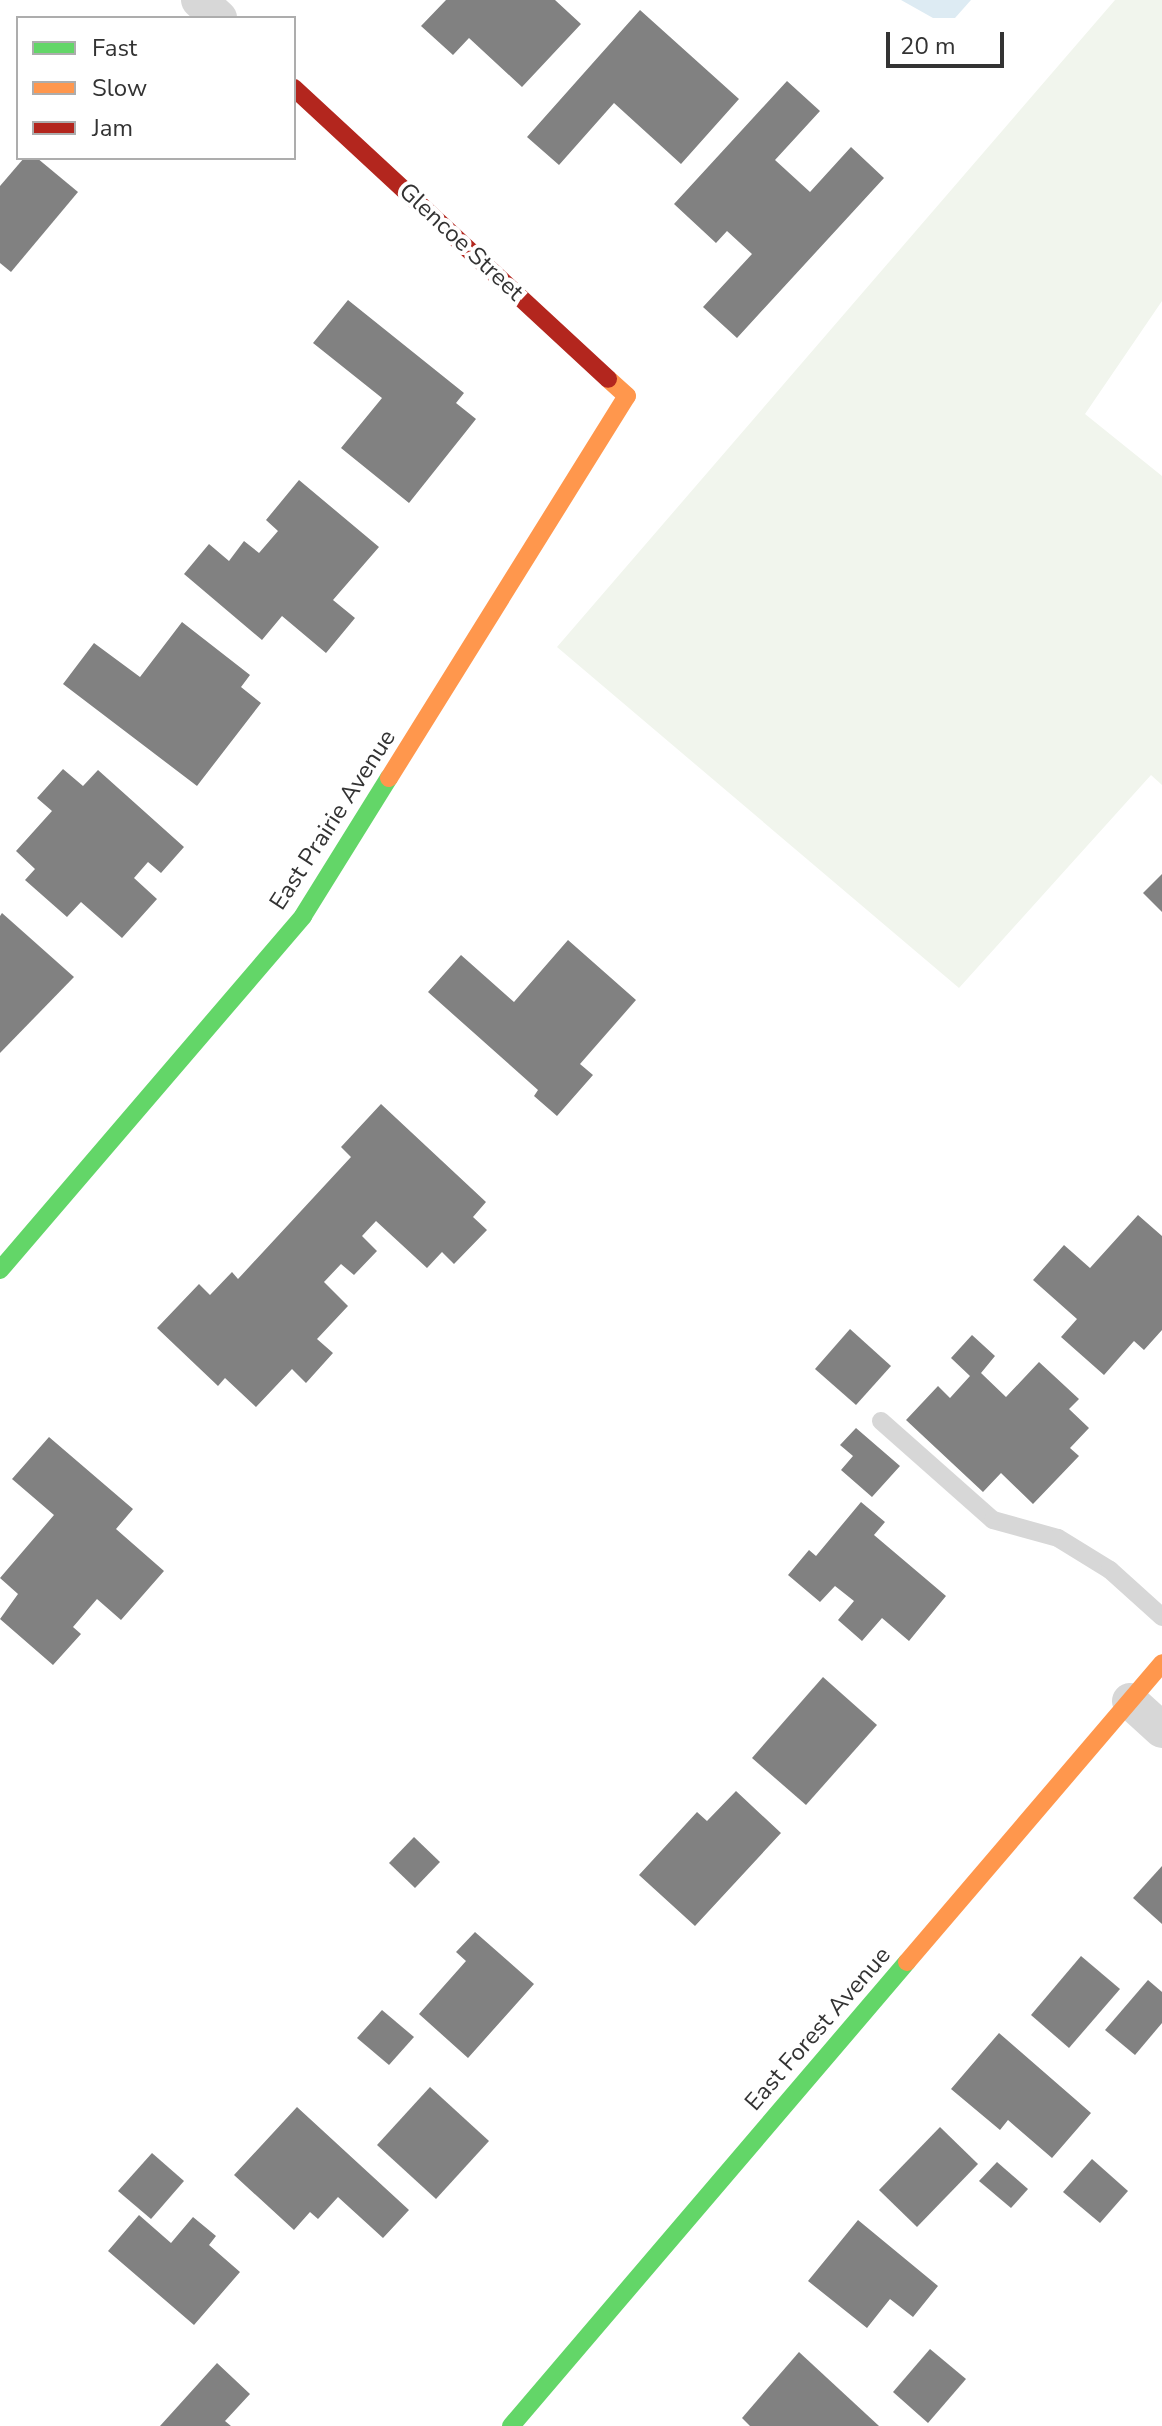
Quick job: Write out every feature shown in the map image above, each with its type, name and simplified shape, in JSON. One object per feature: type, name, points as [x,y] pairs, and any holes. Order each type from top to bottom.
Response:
[{"type":"street","points":[[199,0],[217,16]]},
{"type":"street","name":"Glencoe Street","points":[[296,90],[627,396]]},
{"type":"street","name":"East Prairie Avenue","points":[[0,1270],[303,916],[627,396]]},
{"type":"street","name":"East Forest Avenue","points":[[511,2426],[1162,1663]]},
{"type":"street","points":[[1130,1701],[1162,1730]]},
{"type":"lane","points":[[881,1421],[993,1520],[1058,1538],[1110,1570],[1162,1617]]},
{"type":"shaded area","points":[[901,0],[971,0],[955,18],[933,18]]},
{"type":"shaded area","points":[[1115,0],[1162,0],[1162,301],[1085,414],[1162,476],[1162,785],[1151,775],[959,988],[557,647]]},
{"type":"building","points":[[446,0],[555,0],[581,24],[522,87],[469,38],[453,55],[421,26]]},
{"type":"building","points":[[640,10],[739,99],[681,164],[614,103],[559,165],[527,137]]},
{"type":"building","points":[[787,81],[820,111],[775,160],[810,192],[851,147],[884,178],[737,338],[703,307],[752,254],[727,231],[716,243],[674,204]]},
{"type":"building","points":[[22,160],[39,160],[78,192],[11,272],[0,263],[0,186]]},
{"type":"building","points":[[348,300],[464,393],[456,403],[476,419],[409,503],[341,448],[382,398],[313,343]]},
{"type":"building","points":[[299,480],[379,547],[333,600],[355,618],[326,653],[282,616],[262,640],[184,574],[209,544],[229,561],[244,541],[259,553],[278,531],[266,520]]},
{"type":"building","points":[[182,622],[250,675],[241,687],[261,703],[197,786],[63,684],[94,643],[140,677]]},
{"type":"building","points":[[63,769],[83,786],[98,770],[184,847],[161,873],[148,862],[134,878],[157,899],[122,938],[81,902],[67,917],[25,880],[35,869],[16,851],[52,811],[37,798]]},
{"type":"building","points":[[1162,874],[1162,912],[1143,893]]},
{"type":"building","points":[[2,913],[74,977],[0,1053],[0,916]]},
{"type":"building","points":[[568,940],[636,1000],[580,1064],[593,1075],[557,1116],[534,1096],[538,1090],[428,992],[461,955],[514,1002]]},
{"type":"building","points":[[381,1104],[486,1202],[473,1217],[487,1230],[454,1264],[442,1252],[427,1268],[376,1221],[362,1236],[377,1251],[354,1275],[341,1264],[324,1282],[348,1306],[317,1339],[333,1353],[306,1383],[292,1369],[256,1407],[225,1378],[218,1386],[157,1328],[199,1284],[210,1295],[232,1272],[238,1279],[351,1157],[341,1147]]},
{"type":"building","points":[[1138,1215],[1162,1236],[1162,1330],[1144,1350],[1134,1341],[1104,1375],[1061,1337],[1077,1319],[1033,1280],[1064,1245],[1090,1268]]},
{"type":"building","points":[[850,1329],[891,1366],[856,1405],[815,1369]]},
{"type":"building","points":[[972,1335],[995,1356],[981,1373],[1006,1397],[1039,1362],[1079,1399],[1069,1409],[1089,1428],[1070,1448],[1079,1456],[1033,1504],[1001,1473],[983,1492],[906,1420],[938,1386],[950,1398],[970,1376],[951,1358]]},
{"type":"building","points":[[856,1428],[900,1466],[872,1497],[841,1470],[853,1456],[840,1445]]},
{"type":"building","points":[[49,1437],[133,1509],[116,1529],[164,1571],[121,1620],[97,1599],[73,1627],[81,1634],[53,1665],[0,1619],[18,1594],[0,1578],[54,1515],[12,1479]]},
{"type":"building","points":[[861,1502],[885,1522],[874,1535],[946,1596],[909,1641],[882,1618],[862,1641],[838,1620],[854,1601],[835,1586],[820,1602],[788,1575],[809,1550],[816,1556]]},
{"type":"building","points":[[823,1677],[877,1725],[806,1805],[752,1758]]},
{"type":"building","points":[[736,1791],[781,1833],[695,1926],[639,1875],[697,1812],[707,1821]]},
{"type":"building","points":[[414,1837],[440,1862],[415,1888],[389,1863]]},
{"type":"building","points":[[1162,1866],[1162,1924],[1133,1898]]},
{"type":"building","points":[[475,1932],[534,1984],[468,2058],[419,2014],[466,1961],[456,1952]]},
{"type":"building","points":[[1081,1956],[1120,1989],[1069,2048],[1031,2015]]},
{"type":"building","points":[[1148,1980],[1162,1992],[1162,2023],[1135,2055],[1105,2030]]},
{"type":"building","points":[[382,2010],[414,2037],[389,2065],[357,2038]]},
{"type":"building","points":[[999,2033],[1091,2113],[1052,2158],[1008,2120],[1000,2130],[951,2089]]},
{"type":"building","points":[[430,2087],[489,2141],[436,2199],[377,2145]]},
{"type":"building","points":[[297,2107],[409,2210],[383,2238],[338,2197],[318,2219],[310,2212],[294,2230],[234,2175]]},
{"type":"building","points":[[940,2127],[978,2164],[917,2227],[879,2190]]},
{"type":"building","points":[[152,2153],[184,2181],[151,2219],[118,2191]]},
{"type":"building","points":[[1092,2159],[1128,2191],[1100,2223],[1063,2192]]},
{"type":"building","points":[[997,2162],[1028,2189],[1011,2208],[979,2181]]},
{"type":"building","points":[[139,2215],[171,2243],[193,2217],[216,2236],[209,2245],[240,2272],[194,2325],[108,2251]]},
{"type":"building","points":[[858,2220],[938,2286],[913,2317],[890,2299],[867,2328],[808,2281]]},
{"type":"building","points":[[930,2349],[966,2379],[928,2423],[893,2392]]},
{"type":"building","points":[[799,2352],[879,2426],[750,2426],[742,2418]]},
{"type":"building","points":[[217,2363],[250,2394],[225,2421],[231,2426],[160,2426]]},
{"type":"traffic: fast","points":[[0,1270],[303,916],[389,778]]},
{"type":"traffic: fast","points":[[511,2426],[907,1962]]},
{"type":"traffic: slow","points":[[389,778],[627,396],[608,379]]},
{"type":"traffic: slow","points":[[907,1962],[1162,1663]]},
{"type":"traffic: jam","points":[[296,90],[608,379]]}]
